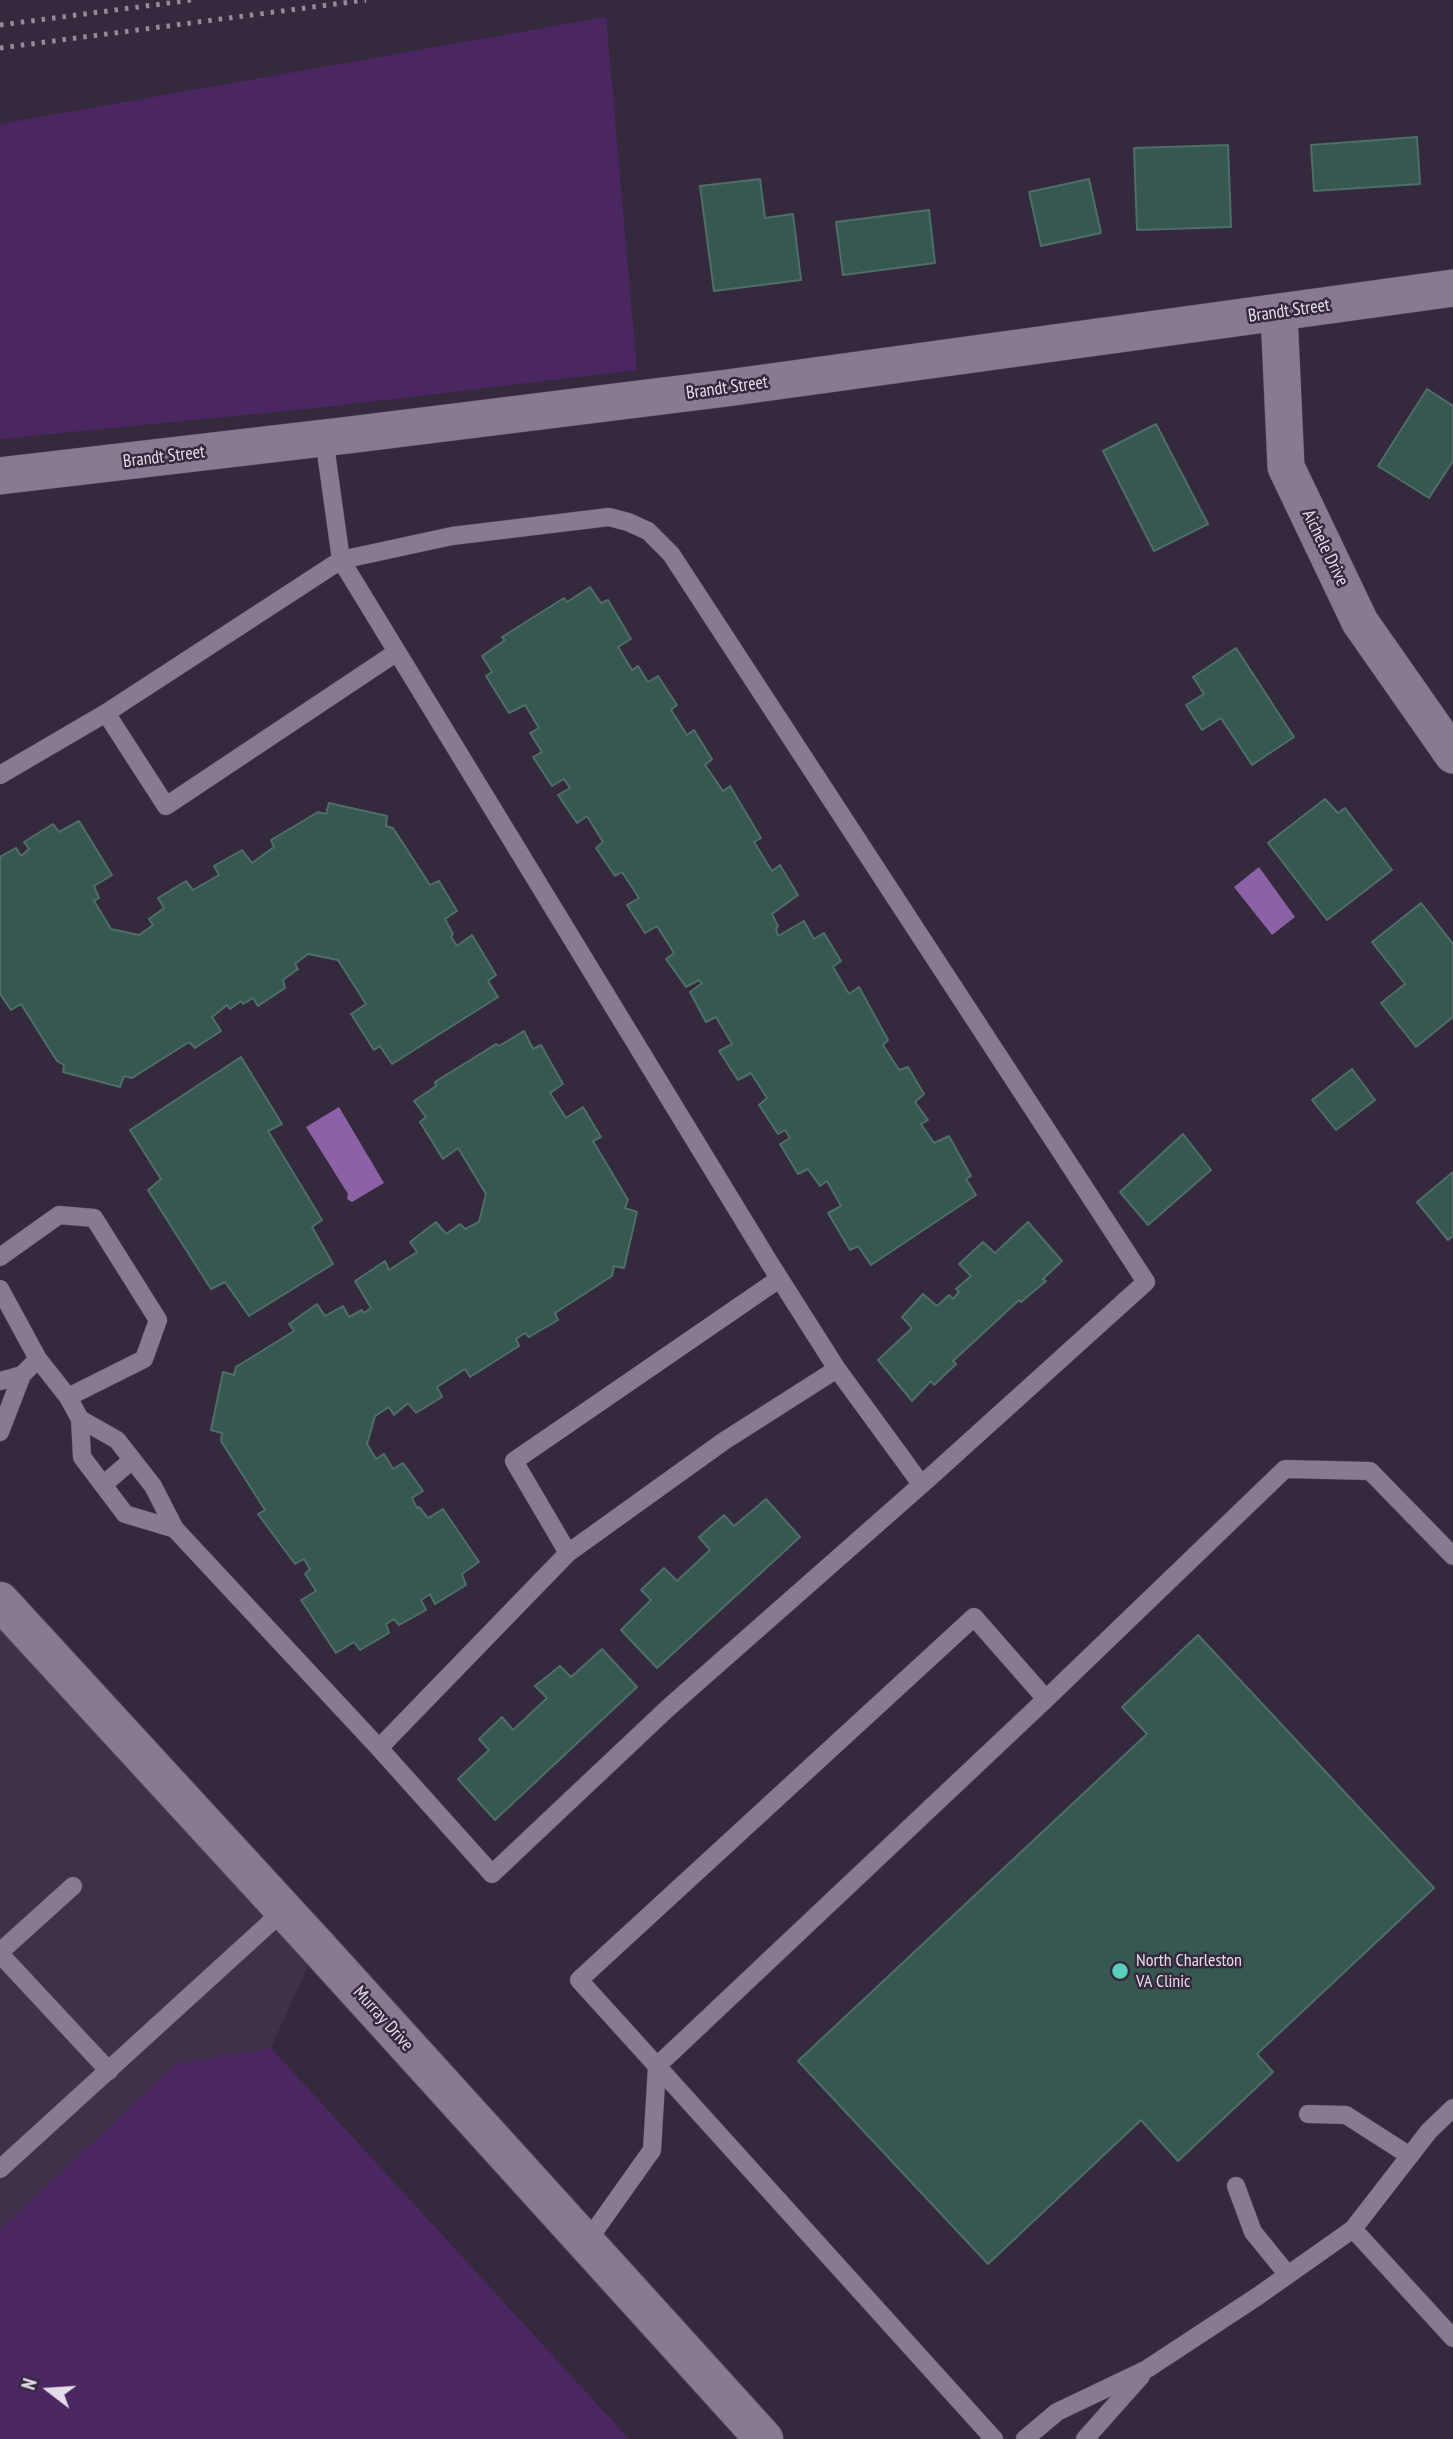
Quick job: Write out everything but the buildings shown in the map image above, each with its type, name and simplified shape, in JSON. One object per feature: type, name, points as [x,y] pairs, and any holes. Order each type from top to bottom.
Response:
[{"type":"street","name":"Brandt Street","points":[[0,476],[702,391],[1453,288]]},
{"type":"street","name":"Aichele Drive","points":[[1279,313],[1286,467],[1360,622],[1453,755]]},
{"type":"street","name":"Murray Drive","points":[[0,1601],[764,2439]]},
{"type":"lane","points":[[324,438],[341,560],[779,1279],[837,1369],[922,1484]]},
{"type":"lane","points":[[0,775],[106,713],[341,560],[452,536],[609,517],[628,522],[648,531],[671,554],[1146,1282],[668,1708],[492,1874],[175,1529],[153,1486],[117,1440],[80,1419]]},
{"type":"lane","points":[[106,713],[166,806],[397,652]]},
{"type":"lane","points":[[0,1257],[59,1215],[94,1218],[158,1321],[144,1359],[68,1397]]},
{"type":"lane","points":[[568,1553],[514,1461],[779,1279]]},
{"type":"lane","points":[[0,1289],[38,1359],[68,1397],[80,1419],[82,1457],[125,1514],[175,1529]]},
{"type":"lane","points":[[0,1432],[22,1375],[38,1359]]},
{"type":"lane","points":[[379,1748],[568,1553],[724,1441],[837,1369]]},
{"type":"lane","points":[[0,1381],[22,1375]]},
{"type":"lane","points":[[103,1485],[132,1460]]},
{"type":"lane","points":[[586,2243],[652,2150],[657,2066],[1285,1469],[1370,1471],[1453,1556]]},
{"type":"lane","points":[[994,2439],[579,1980],[974,1617],[1046,1699]]},
{"type":"lane","points":[[73,1886],[0,1953],[109,2071]]},
{"type":"lane","points":[[0,2169],[284,1910]]},
{"type":"lane","points":[[1025,2439],[1057,2412],[1147,2370],[1353,2229],[1429,2131],[1453,2108]]},
{"type":"lane","points":[[1308,2114],[1346,2115],[1410,2156]]},
{"type":"lane","points":[[1236,2186],[1253,2232],[1287,2275]]},
{"type":"lane","points":[[1353,2229],[1453,2338]]},
{"type":"lane","points":[[1085,2439],[1147,2370]]},
{"type":"shaded area","points":[[606,17],[637,370],[317,408],[0,439],[0,124]]},
{"type":"shaded area","points":[[1259,867],[1295,917],[1272,935],[1234,887]]},
{"type":"shaded area","points":[[339,1107],[384,1183],[352,1202],[347,1199],[348,1194],[306,1127]]},
{"type":"shaded area","points":[[0,1601],[317,1946],[271,2048],[176,2064],[0,2230]]},
{"type":"shaded area","points":[[271,2048],[629,2439],[0,2439],[0,2230],[176,2064]]},
{"type":"railway","points":[[0,25],[192,0]]},
{"type":"railway","points":[[0,48],[366,0]]},
{"type":"place","name":"North Charleston VA Clinic","points":[[1120,1971]]}]
